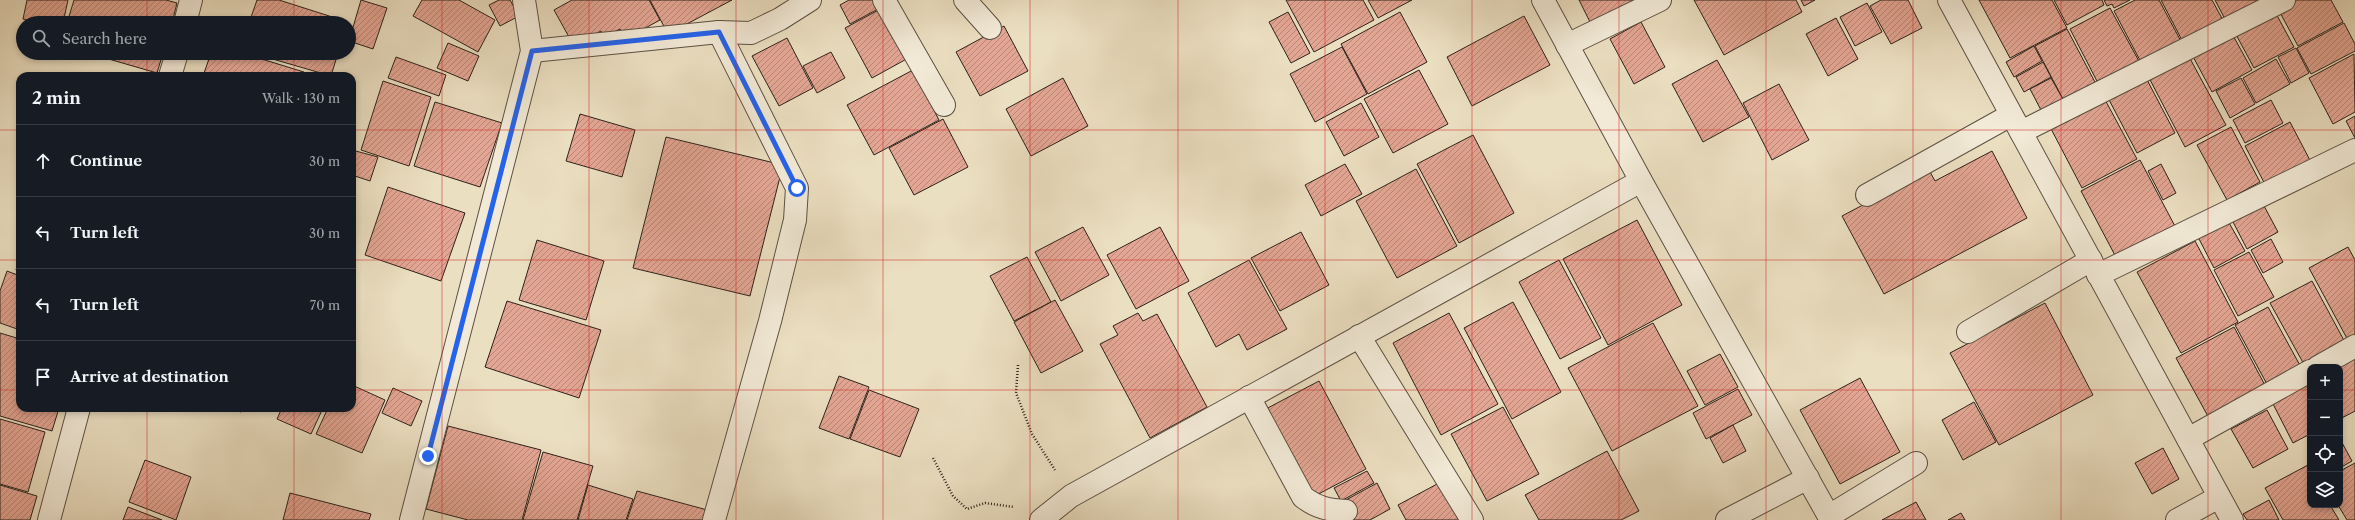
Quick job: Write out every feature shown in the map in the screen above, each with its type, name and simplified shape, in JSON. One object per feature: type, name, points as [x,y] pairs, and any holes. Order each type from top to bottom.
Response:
[{"type":"street","points":[[187,16],[191,0]]},
{"type":"street","points":[[411,520],[532,51],[524,0]]},
{"type":"street","points":[[532,51],[719,32],[752,33],[780,19],[810,0]]},
{"type":"street","points":[[884,0],[944,105]]},
{"type":"street","points":[[966,0],[990,28]]},
{"type":"street","points":[[1543,0],[1640,181],[1830,518],[1916,463]]},
{"type":"street","points":[[1567,45],[1660,0]]},
{"type":"street","points":[[1949,0],[2232,520]]},
{"type":"street","points":[[1867,195],[2016,123],[2284,0]]},
{"type":"street","points":[[714,520],[770,321],[795,220],[797,188],[719,32]]},
{"type":"street","points":[[171,72],[175,60]]},
{"type":"street","points":[[1968,332],[2094,268],[2355,150]]},
{"type":"street","points":[[1041,520],[1071,496],[1640,181]]},
{"type":"street","points":[[1359,336],[1472,520]]},
{"type":"street","points":[[2323,364],[2355,346]]},
{"type":"street","points":[[2188,439],[2307,373]]},
{"type":"street","points":[[1249,397],[1303,497],[1313,506],[1328,510],[1346,511]]},
{"type":"street","points":[[49,520],[79,412]]},
{"type":"street","points":[[1727,520],[1808,478]]},
{"type":"street","points":[[2177,520],[2219,497]]},
{"type":"path","points":[[1018,365],[1016,393],[1032,434],[1071,496]]},
{"type":"path","points":[[933,458],[953,496],[967,509],[985,503],[1012,506],[1018,510]]},
{"type":"building","points":[[27,0],[68,0],[65,16],[24,16]]},
{"type":"building","points":[[74,0],[166,0],[177,3],[174,16],[69,16]]},
{"type":"building","points":[[257,0],[279,0],[329,16],[251,16]]},
{"type":"building","points":[[361,0],[387,8],[373,49],[356,43],[356,17]]},
{"type":"building","points":[[422,0],[459,0],[495,20],[478,52],[413,16]]},
{"type":"building","points":[[499,0],[510,0],[519,16],[500,26],[489,5]]},
{"type":"building","points":[[572,0],[649,0],[660,20],[625,39],[620,29],[604,37],[601,31],[574,46],[554,10]]},
{"type":"building","points":[[650,0],[732,0],[668,34]]},
{"type":"building","points":[[849,0],[874,0],[878,9],[850,24],[840,5]]},
{"type":"building","points":[[1286,0],[1363,0],[1374,20],[1314,52]]},
{"type":"building","points":[[1368,0],[1412,0],[1378,18]]},
{"type":"building","points":[[1579,0],[1646,0],[1593,28]]},
{"type":"building","points":[[1694,0],[1796,0],[1802,12],[1724,55]]},
{"type":"building","points":[[1801,0],[1815,0],[1804,6]]},
{"type":"building","points":[[1881,0],[1908,0],[1922,28],[1891,44],[1870,6]]},
{"type":"building","points":[[1979,0],[2052,0],[2067,28],[2010,58]]},
{"type":"building","points":[[2054,0],[2102,0],[2104,5],[2067,25]]},
{"type":"building","points":[[2104,0],[2130,0],[2114,8],[2112,4],[2107,6]]},
{"type":"building","points":[[2135,0],[2159,0],[2184,47],[2144,68],[2114,11]]},
{"type":"building","points":[[2161,0],[2212,0],[2225,24],[2185,46]]},
{"type":"building","points":[[2215,0],[2266,0],[2227,23]]},
{"type":"building","points":[[2291,0],[2331,0],[2343,22],[2298,46],[2277,7]]},
{"type":"building","points":[[1867,3],[1882,32],[1855,46],[1840,17]]},
{"type":"building","points":[[886,6],[912,56],[872,78],[845,28]]},
{"type":"building","points":[[2110,8],[2140,63],[2099,85],[2070,29]]},
{"type":"building","points":[[2273,8],[2294,47],[2254,68],[2233,29]]},
{"type":"building","points":[[1288,12],[1310,53],[1291,63],[1269,22]]},
{"type":"building","points":[[1400,12],[1427,62],[1368,94],[1341,44]]},
{"type":"building","points":[[1524,16],[1550,65],[1472,106],[1447,57]]},
{"type":"building","points":[[1836,18],[1858,59],[1828,76],[1806,34]]},
{"type":"building","points":[[1641,22],[1665,67],[1634,84],[1610,39]]},
{"type":"building","points":[[2344,23],[2355,44],[2355,51],[2311,74],[2297,48]]},
{"type":"building","points":[[1004,26],[1028,71],[980,96],[956,52]]},
{"type":"building","points":[[2067,29],[2096,84],[2064,101],[2035,46]]},
{"type":"building","points":[[2230,30],[2252,70],[2212,92],[2190,51]]},
{"type":"building","points":[[787,38],[813,88],[779,106],[752,56]]},
{"type":"building","points":[[448,43],[479,56],[468,81],[437,68]]},
{"type":"building","points":[[2034,46],[2042,61],[2014,77],[2006,62]]},
{"type":"building","points":[[1342,47],[1367,94],[1315,122],[1290,74]]},
{"type":"building","points":[[2296,48],[2309,73],[2291,83],[2278,57]]},
{"type":"building","points":[[831,52],[845,78],[817,93],[803,66]]},
{"type":"building","points":[[2187,53],[2226,125],[2185,147],[2147,74]]},
{"type":"building","points":[[2354,54],[2355,112],[2333,124],[2309,78]]},
{"type":"building","points":[[396,57],[446,75],[439,96],[388,78]]},
{"type":"building","points":[[2276,59],[2290,84],[2256,103],[2243,78]]},
{"type":"building","points":[[112,60],[161,60],[157,72]]},
{"type":"building","points":[[209,60],[265,60],[304,72],[204,72]]},
{"type":"building","points":[[276,60],[336,60],[332,72],[317,72]]},
{"type":"building","points":[[1717,60],[1749,117],[1703,142],[1672,84]]},
{"type":"building","points":[[2043,62],[2051,77],[2024,92],[2016,77]]},
{"type":"building","points":[[913,70],[939,120],[874,155],[847,105]]},
{"type":"building","points":[[1419,70],[1448,124],[1393,153],[1364,99]]},
{"type":"building","points":[[2145,76],[2175,133],[2137,153],[2107,96]]},
{"type":"building","points":[[1063,78],[1088,126],[1031,156],[1006,109]]},
{"type":"building","points":[[2051,78],[2064,101],[2042,112],[2030,89]]},
{"type":"building","points":[[2241,78],[2255,104],[2230,118],[2216,91]]},
{"type":"building","points":[[383,81],[431,97],[409,166],[361,150]]},
{"type":"building","points":[[1779,84],[1809,140],[1772,160],[1743,103]]},
{"type":"building","points":[[2103,96],[2137,159],[2082,188],[2049,125]]},
{"type":"building","points":[[2271,100],[2283,123],[2245,143],[2233,120]]},
{"type":"building","points":[[435,102],[502,123],[480,187],[414,166]]},
{"type":"building","points":[[1361,103],[1379,137],[1344,156],[1326,122]]},
{"type":"building","points":[[580,114],[635,130],[622,177],[566,161]]},
{"type":"building","points":[[2355,116],[2355,138],[2346,121]]},
{"type":"building","points":[[943,119],[968,167],[914,195],[889,148]]},
{"type":"building","points":[[2290,122],[2313,166],[2268,190],[2245,146]]},
{"type":"building","points":[[2231,127],[2260,182],[2227,200],[2197,145]]},
{"type":"building","points":[[1473,135],[1514,213],[1459,243],[1417,164]]},
{"type":"building","points":[[666,137],[783,165],[750,296],[633,268]]},
{"type":"building","points":[[356,151],[378,157],[370,181],[356,176]]},
{"type":"building","points":[[1992,151],[2027,218],[1884,294],[1842,216],[1929,170],[1935,181]]},
{"type":"building","points":[[2140,160],[2177,230],[2118,261],[2081,191]]},
{"type":"building","points":[[1345,164],[1362,194],[1321,216],[1305,185]]},
{"type":"building","points":[[2161,164],[2176,193],[2163,200],[2148,171]]},
{"type":"building","points":[[1416,169],[1457,246],[1397,278],[1356,201]]},
{"type":"building","points":[[388,187],[465,213],[441,281],[365,255]]},
{"type":"building","points":[[2263,204],[2278,232],[2247,249],[2232,220]]},
{"type":"building","points":[[1637,220],[1682,305],[1608,345],[1563,259]]},
{"type":"building","points":[[2228,221],[2245,251],[2214,268],[2198,237]]},
{"type":"building","points":[[1083,227],[1109,275],[1061,301],[1035,252]]},
{"type":"building","points":[[1160,227],[1189,281],[1136,309],[1107,255]]},
{"type":"building","points":[[1301,232],[1329,285],[1280,311],[1251,258]]},
{"type":"building","points":[[2271,239],[2283,262],[2263,273],[2251,250]]},
{"type":"building","points":[[537,240],[604,261],[586,320],[519,300]]},
{"type":"building","points":[[2195,241],[2238,322],[2181,353],[2137,272]]},
{"type":"building","points":[[2348,247],[2355,260],[2355,341],[2350,344],[2309,268]]},
{"type":"building","points":[[2249,252],[2274,297],[2238,316],[2214,270]]},
{"type":"building","points":[[1027,257],[1051,302],[1014,321],[990,276]]},
{"type":"building","points":[[1249,260],[1287,329],[1247,350],[1239,334],[1216,347],[1188,293]]},
{"type":"building","points":[[1559,260],[1601,338],[1560,359],[1519,282]]},
{"type":"building","points":[[7,271],[16,274],[16,329],[0,323],[0,291]]},
{"type":"building","points":[[2312,281],[2347,346],[2313,364],[2307,364],[2306,368],[2270,303]]},
{"type":"building","points":[[1055,300],[1083,351],[1041,373],[1014,322]]},
{"type":"building","points":[[507,301],[601,330],[579,398],[485,367]]},
{"type":"building","points":[[1513,302],[1561,392],[1512,419],[1464,328]]},
{"type":"building","points":[[2045,303],[2093,395],[1999,445],[1950,353]]},
{"type":"building","points":[[2268,307],[2302,369],[2269,388],[2235,325]]},
{"type":"building","points":[[1138,313],[1143,321],[1157,314],[1207,407],[1150,438],[1100,344],[1118,335],[1113,326]]},
{"type":"building","points":[[1449,313],[1498,404],[1441,435],[1393,343]]},
{"type":"building","points":[[1653,323],[1698,406],[1612,451],[1568,368]]},
{"type":"building","points":[[2234,327],[2267,389],[2210,420],[2176,358]]},
{"type":"building","points":[[0,333],[16,338],[16,412],[58,412],[52,431],[0,416]]},
{"type":"building","points":[[1720,354],[1738,387],[1705,405],[1687,371]]},
{"type":"building","points":[[2352,355],[2355,360],[2355,411],[2343,417],[2343,400],[2343,364]]},
{"type":"building","points":[[839,376],[869,387],[849,439],[819,428]]},
{"type":"building","points":[[1860,378],[1900,452],[1840,484],[1800,410]]},
{"type":"building","points":[[1319,381],[1366,469],[1309,499],[1262,411]]},
{"type":"building","points":[[2307,384],[2307,436],[2293,443],[2272,402]]},
{"type":"building","points":[[356,387],[385,400],[362,453],[316,434],[326,412],[356,412]]},
{"type":"building","points":[[393,388],[422,401],[411,426],[382,413]]},
{"type":"building","points":[[1738,389],[1752,415],[1706,439],[1693,413]]},
{"type":"building","points":[[869,390],[919,409],[900,457],[850,439]]},
{"type":"building","points":[[1974,402],[1996,442],[1963,460],[1942,420]]},
{"type":"building","points":[[1503,407],[1539,474],[1487,501],[1451,434]]},
{"type":"building","points":[[2267,410],[2288,449],[2253,468],[2231,429]]},
{"type":"building","points":[[280,412],[321,412],[311,434],[277,419]]},
{"type":"building","points":[[0,419],[45,432],[28,492],[0,484]]},
{"type":"building","points":[[1733,425],[1746,451],[1723,463],[1710,438]]},
{"type":"building","points":[[448,426],[541,450],[522,520],[468,520],[426,509]]},
{"type":"building","points":[[2343,444],[2352,461],[2343,466]]},
{"type":"building","points":[[2163,448],[2179,479],[2152,494],[2135,463]]},
{"type":"building","points":[[1607,451],[1639,511],[1621,520],[1539,520],[1525,495]]},
{"type":"building","points":[[543,452],[593,466],[577,520],[523,520]]},
{"type":"building","points":[[145,460],[191,477],[176,520],[129,502]]},
{"type":"building","points":[[2355,463],[2355,520],[2347,520],[2340,508],[2343,508],[2343,469]]},
{"type":"building","points":[[2307,466],[2307,508],[2332,508],[2339,520],[2283,520],[2265,488]]},
{"type":"building","points":[[1367,471],[1374,483],[1341,501],[1334,488]]},
{"type":"building","points":[[1377,483],[1390,509],[1370,520],[1354,520],[1344,501]]},
{"type":"building","points":[[1439,483],[1459,520],[1406,520],[1398,505]]},
{"type":"building","points":[[0,485],[37,496],[30,520],[0,520]]},
{"type":"building","points":[[588,485],[633,499],[626,520],[578,520]]},
{"type":"building","points":[[637,491],[711,511],[709,520],[627,520]]},
{"type":"building","points":[[290,493],[371,514],[369,520],[283,520]]},
{"type":"building","points":[[2269,500],[2279,520],[2247,520],[2243,514]]},
{"type":"building","points":[[1916,502],[1926,520],[1882,520]]},
{"type":"building","points":[[128,507],[162,520],[123,520]]},
{"type":"building","points":[[1961,513],[1965,520],[1948,520]]},
{"type":"route","points":[[428,456],[532,51],[719,32],[797,188]]}]
